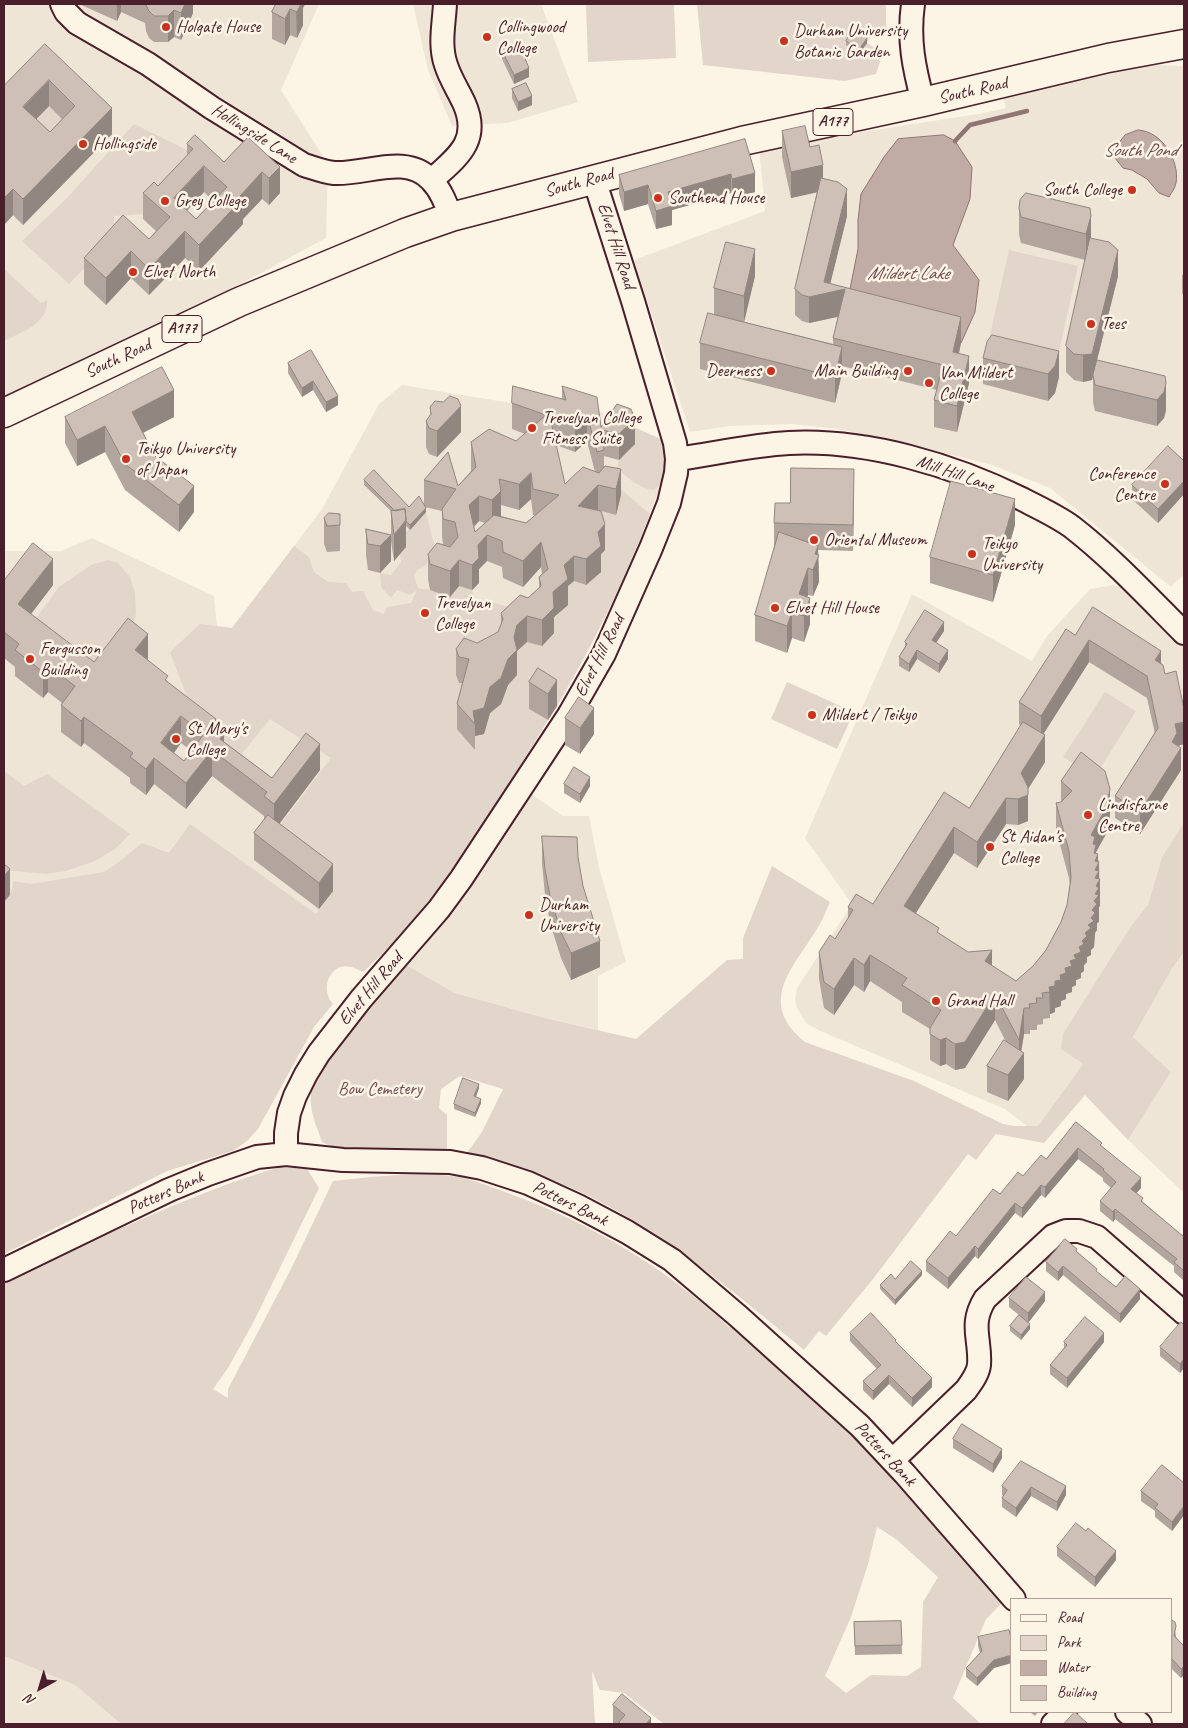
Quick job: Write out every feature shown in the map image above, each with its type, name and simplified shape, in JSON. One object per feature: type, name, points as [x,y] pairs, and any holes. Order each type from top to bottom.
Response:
[{"type":"main road","name":"South Road","points":[[4,413],[239,302],[405,233],[451,217],[742,141],[923,102],[1108,58],[1184,44]]},
{"type":"street","name":"Hollingside Lane","points":[[62,4],[66,12],[77,23],[148,64],[212,108],[304,165],[336,173],[399,166],[410,167],[422,172],[432,180],[441,193],[451,217]]},
{"type":"street","points":[[432,180],[465,147],[470,129],[464,104],[451,78],[444,57],[442,39],[445,4]]},
{"type":"street","points":[[913,4],[910,22],[911,47],[923,102]]},
{"type":"street","name":"Elvet Hill Road","points":[[286,1154],[286,1133],[289,1114],[295,1096],[315,1060],[361,1000],[461,880],[591,678],[604,654],[651,548],[674,486],[677,459],[671,429],[633,300],[594,179]]},
{"type":"street","name":"Mill Hill Lane","points":[[677,459],[754,446],[790,443],[828,444],[872,450],[928,462],[981,481],[1040,508],[1070,526],[1094,545],[1184,634]]},
{"type":"street","name":"Potters Bank","points":[[4,1270],[169,1190],[257,1157],[286,1154],[343,1160],[450,1162],[482,1168],[528,1183],[578,1206],[627,1232],[672,1260],[738,1316],[860,1426],[893,1460],[1013,1598]]},
{"type":"street","points":[[893,1460],[966,1390],[979,1367],[976,1325],[978,1310],[985,1299],[1053,1236],[1066,1231],[1079,1231],[1097,1238],[1184,1313]]},
{"type":"street","points":[[1053,1724],[1064,1713]]},
{"type":"street","points":[[1128,1713],[1140,1724]]},
{"type":"shaded area","name":"Grey College","points":[[4,4],[319,4],[281,90],[328,164],[326,238],[222,294],[4,397]]},
{"type":"shaded area","name":"Collingwood College","points":[[413,4],[541,4],[578,102],[508,123],[452,126],[428,70]]},
{"type":"shaded area","name":"Van Mildert College","points":[[1153,65],[1184,66],[1184,574],[1171,587],[1050,488],[992,465],[838,429],[792,424],[730,426],[690,432],[634,260],[765,211],[759,148],[984,113],[1006,108],[1002,93],[1118,69]]},
{"type":"shaded area","points":[[402,385],[547,409],[601,412],[634,427],[666,467],[641,538],[615,598],[587,653],[557,706],[478,831],[403,933],[363,972],[352,967],[342,966],[335,970],[327,981],[326,991],[328,998],[333,1004],[4,953],[4,551],[61,551],[92,538],[214,596],[219,645],[322,509],[379,404]]},
{"type":"shaded area","name":"St Aidan's College","points":[[1113,585],[1124,588],[1184,646],[1184,822],[1162,857],[1130,969],[1083,1064],[1038,1126],[1027,1126],[1005,1109],[818,1030],[806,1023],[797,1008],[795,1000],[797,988],[852,904],[805,838],[912,594],[1032,661],[1047,636],[1090,589]]},
{"type":"shaded area","name":"Durham University","points":[[530,793],[563,816],[589,816],[599,867],[626,962],[598,976],[598,1030],[545,1018],[455,993],[406,965],[482,867]]},
{"type":"shaded area","points":[[1184,952],[1184,1193],[1128,1140],[1171,1072],[1133,1037],[1173,967]]},
{"type":"shaded area","points":[[4,1656],[75,1685],[121,1724],[4,1724]]},
{"type":"green space","points":[[586,4],[674,4],[676,58],[588,62]]},
{"type":"green space","name":"Durham University Botanic Garden","points":[[697,4],[886,4],[886,35],[879,38],[870,37],[867,43],[883,52],[876,74],[845,81],[703,65]]},
{"type":"green space","points":[[49,106],[75,132],[23,133]]},
{"type":"green space","points":[[134,124],[197,155],[143,214],[114,216],[114,237],[69,284],[22,241],[66,199]]},
{"type":"green space","points":[[1009,250],[1078,266],[1055,369],[986,353]]},
{"type":"green space","points":[[4,269],[41,303],[47,300],[44,315],[39,321],[4,341]]},
{"type":"green space","points":[[634,427],[663,440],[666,453],[665,473],[663,480],[654,490],[638,485],[617,468],[619,460],[635,444]]},
{"type":"green space","points":[[610,480],[650,514],[619,588],[583,659],[557,706],[538,695],[529,709],[548,720],[480,829],[424,907],[404,932],[363,972],[353,967],[344,966],[338,968],[329,977],[327,991],[333,1004],[314,1027],[258,1129],[247,1141],[233,1151],[167,1171],[4,1254],[4,902],[10,895],[14,881],[31,884],[104,872],[142,843],[169,853],[190,824],[316,914],[333,891],[268,841],[331,758],[270,719],[240,756],[192,710],[170,652],[200,624],[232,628],[294,546],[309,557],[314,572],[328,582],[346,583],[352,592],[363,591],[373,610],[384,614],[387,607],[411,603],[417,590],[410,595],[397,590],[391,598],[381,587],[380,573],[391,575],[401,562],[400,554],[406,547],[400,536],[409,530],[426,512],[436,553],[424,567],[417,570],[414,576],[418,588],[450,596],[459,586],[472,590],[474,605],[486,610],[492,602],[513,608],[469,685],[473,737],[484,734],[490,713],[501,704],[508,685],[517,675],[514,662],[517,651],[568,605],[564,591],[574,581],[586,585],[587,522],[598,510],[616,515]]},
{"type":"green space","points":[[108,560],[118,563],[130,577],[135,593],[136,613],[131,634],[92,684],[26,632],[59,587],[91,565]]},
{"type":"green space","name":"Mildert / Teikyo","points":[[787,682],[854,712],[837,749],[771,719]]},
{"type":"green space","points":[[1105,692],[1136,711],[1095,777],[1063,757]]},
{"type":"green space","points":[[4,771],[24,786],[47,774],[130,834],[115,849],[95,861],[66,871],[46,874],[4,870]]},
{"type":"green space","name":"Bow Cemetery","points":[[1184,822],[1184,952],[1173,967],[1133,1037],[1171,1072],[1128,1140],[1085,1095],[1044,1143],[996,1134],[976,1160],[968,1154],[873,1279],[826,1336],[819,1331],[804,1350],[752,1307],[672,1246],[615,1210],[585,1194],[542,1176],[467,1153],[482,1132],[503,1089],[460,1076],[441,1089],[439,1108],[447,1115],[447,1151],[391,1149],[341,1151],[322,1142],[311,1107],[311,1094],[315,1081],[324,1064],[351,1028],[406,965],[455,993],[545,1018],[636,1039],[727,960],[743,959],[743,938],[772,866],[830,902],[813,936],[785,981],[781,996],[782,1011],[790,1026],[805,1042],[914,1081],[1003,1124],[1038,1126],[1083,1064],[1061,1049],[1063,1034],[1131,926],[1148,905],[1162,857]]},
{"type":"green space","points":[[280,1167],[307,1169],[319,1188],[253,1323],[228,1368],[213,1389],[228,1398],[228,1389],[291,1269],[333,1181],[407,1175],[451,1176],[482,1184],[543,1207],[600,1234],[628,1250],[680,1286],[729,1327],[738,1316],[1010,1595],[986,1619],[953,1698],[981,1724],[664,1724],[624,1693],[600,1690],[592,1671],[595,1724],[121,1724],[75,1685],[4,1656],[4,1280],[49,1258],[221,1186]],"holes":[[[877,1527],[896,1539],[938,1577],[923,1602],[921,1667],[907,1676],[871,1675],[846,1693],[825,1676],[851,1617],[868,1564]]]},
{"type":"water","name":"South Pond","points":[[1138,130],[1147,132],[1162,141],[1172,157],[1175,166],[1176,183],[1169,197],[1159,193],[1147,179],[1132,170],[1123,168],[1111,153],[1125,135]]},
{"type":"water","name":"Mildert Lake","points":[[944,135],[955,141],[972,167],[970,199],[953,245],[979,280],[975,312],[961,343],[845,314],[858,249],[858,220],[861,194],[884,157],[898,139]]},
{"type":"building","points":[[146,4],[185,4],[181,13],[174,10],[168,16],[154,16]]},
{"type":"building","points":[[276,4],[301,4],[297,12],[290,9],[285,19],[272,12]]},
{"type":"building","points":[[854,29],[867,38],[859,50],[846,41]]},
{"type":"building","points":[[518,42],[529,68],[514,75],[502,50]]},
{"type":"building","points":[[45,44],[112,108],[23,199],[13,189],[4,198],[4,86]],"holes":[[[49,80],[75,106],[50,132],[23,107]]]},
{"type":"building","points":[[526,83],[532,96],[518,102],[512,89]]},
{"type":"building","points":[[805,126],[810,147],[819,145],[823,165],[791,172],[782,131]]},
{"type":"building","points":[[195,135],[224,162],[248,137],[280,167],[269,178],[262,172],[240,196],[243,198],[199,245],[185,231],[149,269],[131,251],[106,278],[84,258],[123,215],[149,239],[170,217],[143,193],[154,182],[158,186],[193,149],[187,144]],"holes":[[[204,166],[227,187],[196,219],[174,198]]]},
{"type":"building","points":[[745,139],[755,173],[732,179],[731,174],[668,192],[672,206],[656,211],[648,185],[624,192],[619,175]]},
{"type":"building","points":[[821,178],[838,182],[847,189],[824,282],[961,317],[953,352],[969,356],[957,406],[934,400],[943,365],[833,338],[845,289],[809,297],[802,295],[795,289]]},
{"type":"building","points":[[1026,193],[1090,208],[1091,216],[1086,234],[1021,217],[1020,200]]},
{"type":"building","name":"Tees","points":[[1090,238],[1109,242],[1118,250],[1092,354],[1083,355],[1074,354],[1066,346]]},
{"type":"building","points":[[726,242],[755,249],[744,296],[714,288]]},
{"type":"building","points":[[708,313],[842,347],[835,377],[700,343]]},
{"type":"building","points":[[992,335],[1059,351],[1055,366],[1048,374],[983,358],[987,342]]},
{"type":"building","points":[[311,350],[338,396],[326,402],[313,381],[302,388],[288,363]]},
{"type":"building","points":[[1097,360],[1165,376],[1164,392],[1157,400],[1095,385],[1093,375]]},
{"type":"building","points":[[162,367],[174,390],[132,412],[155,456],[194,486],[179,505],[125,464],[105,426],[77,440],[65,417]]},
{"type":"building","points":[[513,386],[566,400],[562,386],[597,397],[601,427],[617,404],[631,409],[635,419],[619,434],[602,430],[604,450],[597,452],[587,415],[575,426],[550,417],[565,484],[583,467],[599,473],[605,466],[621,469],[616,489],[598,485],[578,506],[601,511],[605,524],[598,532],[601,546],[586,559],[574,556],[564,565],[568,579],[553,592],[554,608],[542,620],[527,616],[517,625],[514,637],[517,650],[508,659],[501,678],[490,687],[484,708],[473,711],[475,724],[457,704],[469,659],[459,657],[456,649],[464,638],[477,643],[498,632],[503,619],[501,613],[520,595],[528,598],[541,586],[539,577],[548,569],[541,542],[523,561],[503,552],[502,541],[487,535],[478,545],[479,558],[472,565],[459,560],[450,571],[430,564],[428,554],[437,543],[450,547],[458,537],[455,522],[443,519],[442,509],[456,489],[424,480],[448,452],[458,486],[476,467],[471,442],[489,429],[516,441],[546,415],[512,403]],"holes":[[[531,473],[533,489],[559,495],[526,523],[494,515],[475,532],[469,505],[479,496],[492,500],[501,491],[499,479],[519,484]]]},
{"type":"building","points":[[450,396],[458,399],[461,406],[437,431],[429,428],[426,421],[431,414],[430,407],[435,401],[443,402]]},
{"type":"building","name":"Conference Centre","points":[[1168,446],[1184,461],[1184,481],[1158,509],[1132,485]]},
{"type":"building","points":[[791,468],[854,469],[853,525],[774,523],[775,503],[790,503]]},
{"type":"building","points":[[374,470],[409,507],[419,496],[426,508],[410,525],[406,521],[405,509],[395,511],[364,480]]},
{"type":"building","name":"Teikyo University","points":[[951,481],[1015,499],[993,575],[930,557]]},
{"type":"building","points":[[405,509],[406,520],[394,535],[391,511]]},
{"type":"building","points":[[329,513],[340,514],[340,525],[327,526],[324,518]]},
{"type":"building","points":[[366,529],[391,535],[380,546],[368,544]]},
{"type":"building","points":[[779,532],[818,546],[815,554],[819,555],[813,570],[808,568],[799,594],[810,598],[804,616],[792,612],[787,626],[755,615]]},
{"type":"building","points":[[33,543],[53,559],[18,604],[94,662],[128,618],[148,634],[135,650],[168,676],[165,680],[216,719],[212,724],[224,734],[220,739],[272,778],[306,733],[320,744],[274,804],[264,796],[267,792],[212,750],[186,783],[154,758],[146,769],[130,757],[133,753],[84,717],[81,721],[61,705],[75,686],[48,666],[43,672],[15,650],[19,644],[4,632],[4,581]],"holes":[[[181,716],[204,734],[184,761],[161,743]]]},
{"type":"building","points":[[1093,607],[1161,651],[1155,660],[1163,665],[1165,674],[1176,671],[1184,709],[1184,722],[1175,724],[1177,733],[1172,742],[1181,748],[1140,812],[1115,796],[1158,728],[1147,676],[1089,640],[1041,716],[1019,702],[1066,629],[1075,635]]},
{"type":"building","points":[[925,610],[944,622],[932,640],[948,650],[939,664],[917,650],[909,664],[899,657],[907,644],[905,642]]},
{"type":"building","points":[[538,668],[557,680],[548,694],[529,682]]},
{"type":"building","points":[[579,697],[594,708],[580,728],[565,718]]},
{"type":"building","points":[[1023,722],[1045,735],[1021,773],[1028,787],[1028,795],[1018,799],[1006,798],[977,842],[954,827],[904,906],[939,928],[937,932],[968,952],[992,950],[985,961],[1016,981],[1033,966],[1046,950],[1061,922],[1067,905],[1071,878],[1069,851],[1056,803],[1061,802],[1072,791],[1061,781],[1081,752],[1105,771],[1110,789],[1106,808],[1091,835],[1095,837],[1093,844],[1096,845],[1094,853],[1098,854],[1095,861],[1099,862],[1095,870],[1099,871],[1095,878],[1100,879],[1096,886],[1099,888],[1095,894],[1099,895],[1094,901],[1097,904],[1092,910],[1095,913],[1091,918],[1094,921],[1088,925],[1091,928],[1085,933],[1087,936],[1082,941],[1084,944],[1079,947],[1081,952],[1074,955],[1076,959],[1070,961],[1072,966],[1065,968],[1066,973],[1060,975],[1061,980],[1055,981],[1055,986],[1049,987],[1050,992],[1042,993],[1043,998],[1036,998],[1037,1003],[1029,1004],[1030,1008],[1024,1008],[1019,1040],[995,994],[965,1042],[955,1044],[946,1038],[940,1040],[930,1034],[930,1028],[941,1010],[902,985],[907,978],[870,955],[864,965],[854,958],[834,989],[824,982],[819,952],[830,935],[835,939],[853,910],[848,907],[856,894],[873,904],[944,792],[969,808]]},
{"type":"building","points":[[574,767],[590,777],[580,794],[564,784]]},
{"type":"building","points":[[268,815],[333,864],[319,883],[254,833]]},
{"type":"building","points":[[542,836],[577,837],[583,886],[600,941],[571,953],[561,932],[550,896]]},
{"type":"building","points":[[4,864],[10,869],[4,876]]},
{"type":"building","points":[[1004,1040],[1024,1053],[1008,1075],[987,1066]]},
{"type":"building","points":[[463,1078],[479,1084],[474,1096],[481,1099],[475,1113],[454,1104]]},
{"type":"building","points":[[1076,1122],[1102,1143],[1100,1145],[1141,1178],[1131,1189],[1143,1198],[1141,1201],[1184,1237],[1184,1271],[1174,1262],[1177,1259],[1115,1209],[1113,1212],[1100,1201],[1116,1182],[1104,1169],[1078,1148],[1045,1187],[1041,1185],[1022,1208],[1015,1203],[978,1249],[975,1246],[948,1278],[926,1261],[950,1231],[956,1236],[993,1189],[1000,1194],[1018,1172],[1023,1176],[1041,1155],[1046,1159]]},
{"type":"building","points":[[1065,1239],[1097,1269],[1096,1271],[1116,1287],[1125,1276],[1140,1289],[1120,1314],[1063,1266],[1058,1272],[1046,1262]]},
{"type":"building","points":[[911,1261],[922,1271],[895,1300],[880,1285],[891,1274],[895,1279]]},
{"type":"building","points":[[1026,1277],[1045,1292],[1028,1313],[1009,1298]]},
{"type":"building","points":[[871,1313],[895,1341],[932,1378],[912,1398],[889,1375],[873,1391],[863,1381],[881,1365],[850,1333]]},
{"type":"building","points":[[1019,1315],[1030,1324],[1021,1335],[1010,1326]]},
{"type":"building","points":[[1085,1317],[1104,1333],[1067,1378],[1050,1365],[1067,1345],[1064,1342]]},
{"type":"building","points":[[1181,1322],[1184,1325],[1184,1361],[1180,1364],[1160,1347]]},
{"type":"building","points":[[962,1424],[1002,1449],[993,1464],[953,1439]]},
{"type":"building","points":[[1021,1461],[1066,1486],[1057,1502],[1031,1487],[1016,1508],[1002,1498],[1007,1490],[1002,1486]]},
{"type":"building","points":[[1162,1465],[1184,1483],[1184,1506],[1172,1522],[1155,1508],[1158,1504],[1141,1491]]},
{"type":"building","points":[[1076,1523],[1086,1531],[1088,1528],[1116,1551],[1095,1577],[1057,1547]]},
{"type":"building","points":[[901,1621],[902,1645],[855,1646],[854,1622]]},
{"type":"building","points":[[1173,1621],[1176,1626],[1174,1636],[1184,1646],[1184,1666],[1181,1669],[1173,1660]]},
{"type":"building","points":[[1009,1630],[1010,1656],[994,1660],[977,1678],[966,1668],[982,1651],[978,1637]]},
{"type":"building","points":[[622,1694],[651,1718],[646,1724],[621,1724],[619,1722],[625,1715],[613,1705]]},
{"type":"building","points":[[1076,1713],[1088,1724],[1064,1724]]},
{"type":"waterway","points":[[955,141],[970,125],[1027,111]]},
{"type":"place","name":"Holgate House","points":[[166,27]]},
{"type":"place","name":"Collingwood College","points":[[487,37]]},
{"type":"place","name":"Durham University Botanic Garden","points":[[784,41]]},
{"type":"place","name":"Hollingside","points":[[83,144]]},
{"type":"place","name":"South College","points":[[1132,190]]},
{"type":"place","name":"Southend House","points":[[658,198]]},
{"type":"place","name":"Grey College","points":[[165,201]]},
{"type":"place","name":"Elvet North","points":[[133,272]]},
{"type":"place","name":"Tees","points":[[1091,324]]},
{"type":"place","name":"Deerness","points":[[771,371]]},
{"type":"place","name":"Main Building","points":[[908,371]]},
{"type":"place","name":"Van Mildert College","points":[[929,383]]},
{"type":"place","name":"Trevelyan College Fitness Suite","points":[[532,428]]},
{"type":"place","name":"Teikyo University of Japan","points":[[126,459]]},
{"type":"place","name":"Conference Centre","points":[[1165,484]]},
{"type":"place","name":"Oriental Museum","points":[[814,540]]},
{"type":"place","name":"Teikyo University","points":[[972,554]]},
{"type":"place","name":"Elvet Hill House","points":[[775,608]]},
{"type":"place","name":"Trevelyan College","points":[[425,613]]},
{"type":"place","name":"Fergusson Building","points":[[30,659]]},
{"type":"place","name":"Mildert / Teikyo","points":[[812,715]]},
{"type":"place","name":"St Mary's College","points":[[176,739]]},
{"type":"place","name":"Lindisfarne Centre","points":[[1088,815]]},
{"type":"place","name":"St Aidan's College","points":[[990,847]]},
{"type":"place","name":"Durham University","points":[[529,915]]},
{"type":"place","name":"Grand Hall","points":[[936,1001]]}]
